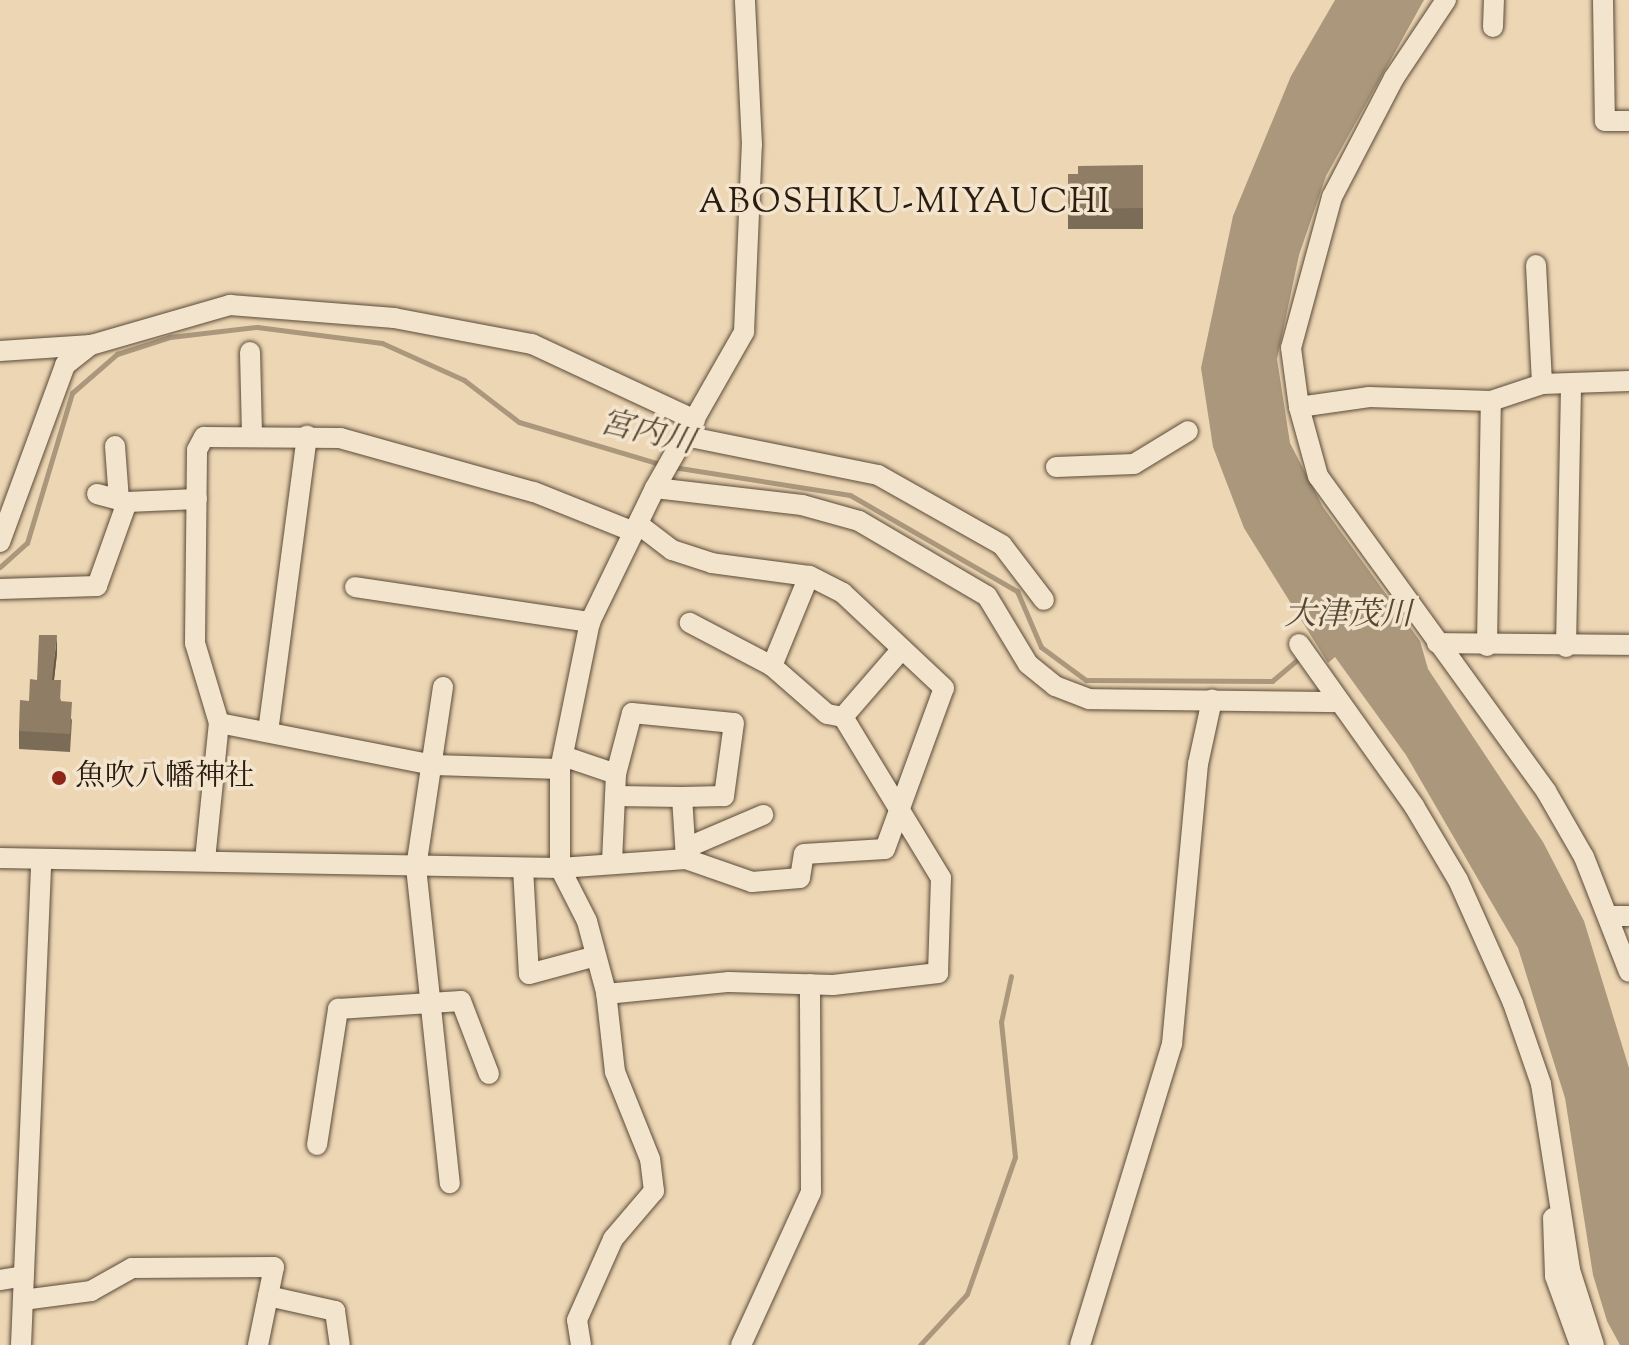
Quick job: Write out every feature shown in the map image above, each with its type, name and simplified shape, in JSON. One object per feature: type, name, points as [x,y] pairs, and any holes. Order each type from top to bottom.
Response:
[{"type":"street","points":[[581,1345],[577,1320],[613,1239],[654,1191],[650,1159],[615,1072],[606,994],[596,956],[560,868],[562,763],[590,622],[655,488],[744,332],[752,145],[745,0]]},
{"type":"street","points":[[1446,0],[1394,78],[1332,197],[1291,348],[1299,407],[1318,476],[1546,791],[1619,916],[1629,972]]},
{"type":"street","points":[[1493,27],[1494,0]]},
{"type":"street","points":[[1603,0],[1605,121],[1629,121]]},
{"type":"street","points":[[1536,265],[1546,300],[1542,384]]},
{"type":"street","points":[[0,351],[91,345],[230,305],[356,313],[532,344],[690,428],[878,475],[1002,545],[1044,600]]},
{"type":"street","points":[[0,542],[50,393],[65,365],[91,345]]},
{"type":"street","points":[[250,352],[252,435]]},
{"type":"street","points":[[1299,407],[1369,397],[1491,401],[1542,384],[1629,381]]},
{"type":"street","points":[[1566,647],[1571,385]]},
{"type":"street","points":[[1487,646],[1491,401]]},
{"type":"street","points":[[1056,467],[1134,464],[1188,431]]},
{"type":"street","points":[[205,860],[219,723],[195,643],[198,442],[252,435],[307,436],[392,450],[534,492],[636,528],[672,550],[712,563],[809,576],[843,593],[944,688],[902,810],[885,849],[804,854],[800,878],[752,882],[686,854]]},
{"type":"street","points":[[268,732],[307,436]]},
{"type":"street","points":[[0,589],[97,586],[123,501],[115,446]]},
{"type":"street","points":[[655,488],[802,505],[859,521],[987,596],[1028,664],[1055,686],[1089,699],[1338,702]]},
{"type":"street","points":[[97,494],[123,501],[197,499]]},
{"type":"street","points":[[772,666],[809,576]]},
{"type":"street","points":[[355,587],[590,622]]},
{"type":"street","points":[[606,994],[729,982],[810,984],[938,973],[941,878],[843,717],[827,714],[772,666],[690,623]]},
{"type":"street","points":[[1437,643],[1566,647],[1629,645]]},
{"type":"street","points":[[1299,644],[1322,673],[1338,702],[1436,843],[1513,1003],[1541,1084],[1554,1186],[1555,1276],[1580,1345]]},
{"type":"street","points":[[843,717],[902,649]]},
{"type":"street","points":[[443,687],[434,765],[416,867],[450,1183]]},
{"type":"street","points":[[1080,1345],[1172,1044],[1198,764],[1212,700]]},
{"type":"street","points":[[612,862],[615,796],[616,774],[632,713],[734,723],[724,796],[615,796]]},
{"type":"street","points":[[219,723],[434,765],[562,763],[616,774]]},
{"type":"street","points":[[682,797],[686,854]]},
{"type":"street","points":[[0,858],[41,864],[205,860],[560,868],[686,854],[763,815]]},
{"type":"street","points":[[21,1345],[41,864]]},
{"type":"street","points":[[523,868],[529,974],[596,956]]},
{"type":"street","points":[[741,1345],[811,1192],[810,984]]},
{"type":"street","points":[[317,1145],[338,1009],[461,1001],[489,1074]]},
{"type":"street","points":[[1554,1186],[1594,1345]]},
{"type":"street","points":[[23,1300],[91,1291],[132,1268],[201,1264],[274,1267],[258,1345]]},
{"type":"street","points":[[0,1280],[24,1276]]},
{"type":"street","points":[[268,1296],[335,1311],[340,1345]]},
{"type":"water","name":"大津茂川","points":[[1335,0],[1424,0],[1326,176],[1299,255],[1277,359],[1290,443],[1323,507],[1420,641],[1428,669],[1543,842],[1584,921],[1629,1068],[1629,1345],[1620,1345],[1607,1321],[1593,1275],[1565,1098],[1518,948],[1406,755],[1335,657],[1328,663],[1244,528],[1213,447],[1201,368],[1233,216],[1291,76]]},
{"type":"building","points":[[1143,165],[1143,208],[1068,209],[1068,174],[1078,174],[1078,166]]},
{"type":"building","points":[[39,635],[57,635],[52,680],[61,680],[60,701],[72,702],[70,734],[19,731],[20,700],[29,701],[30,679],[37,680]]},
{"type":"waterway","name":"宮内川","points":[[0,567],[27,543],[72,393],[117,354],[170,337],[257,327],[382,343],[464,380],[519,422],[663,465]]},
{"type":"waterway","name":"宮内川","points":[[673,467],[850,495],[1017,591],[1041,647],[1086,680],[1272,681],[1302,656]]},
{"type":"waterway","points":[[920,1345],[967,1294],[1015,1157],[1001,1022],[1011,976]]},
{"type":"place","name":"魚吹八幡神社","points":[[59,778]]},
{"type":"district","name":"ABOSHIKU-MIYAUCHI","points":[[905,204]]}]
